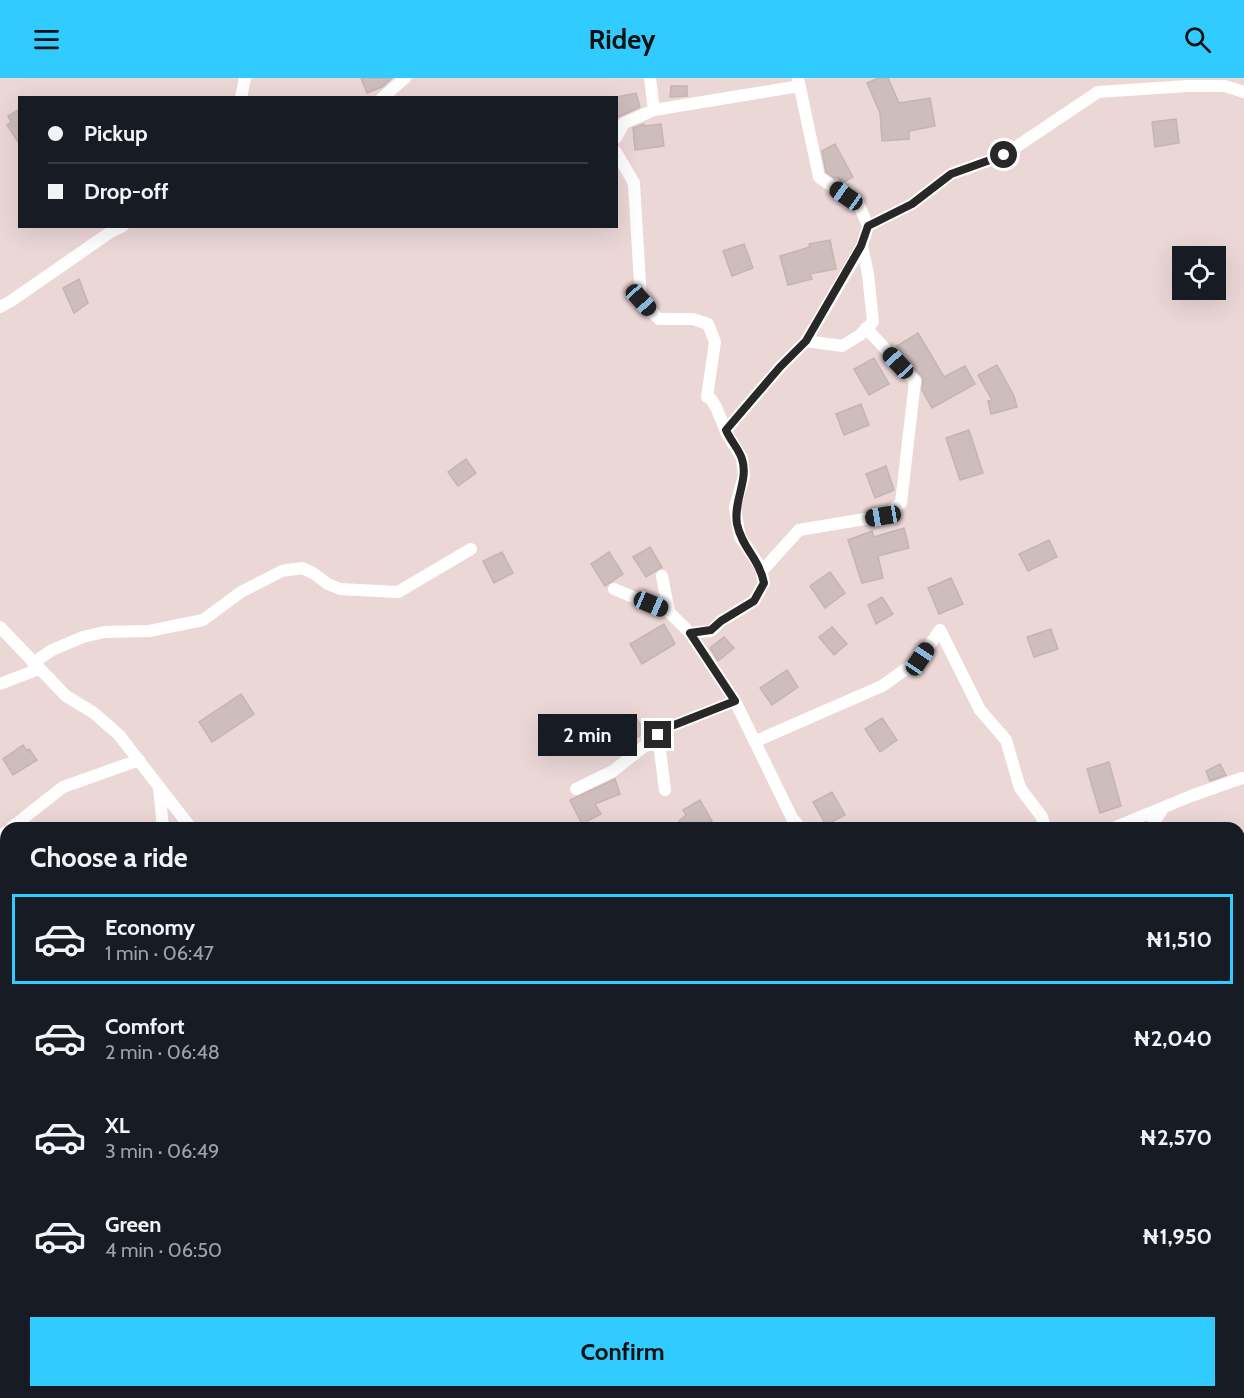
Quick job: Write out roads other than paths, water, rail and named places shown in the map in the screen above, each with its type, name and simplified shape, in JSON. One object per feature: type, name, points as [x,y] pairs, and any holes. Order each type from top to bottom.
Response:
[{"type":"street","points":[[241,96],[245,78]]},
{"type":"street","points":[[384,96],[405,78]]},
{"type":"street","points":[[650,78],[654,110]]},
{"type":"street","points":[[1225,86],[1238,78]]},
{"type":"street","points":[[618,134],[624,123],[654,110],[799,82],[819,177],[860,205],[868,226],[861,246],[806,341],[780,367],[726,430]]},
{"type":"street","points":[[868,226],[912,204],[951,174],[1004,155],[1098,92],[1225,86],[1244,92]]},
{"type":"street","points":[[618,155],[634,183],[641,300],[659,319],[693,319],[708,324],[715,342],[707,397],[716,407],[742,458],[744,476],[735,507],[740,537],[762,571],[764,583],[754,601],[721,621],[711,630],[690,633]]},
{"type":"street","points":[[0,307],[119,228]]},
{"type":"street","points":[[806,341],[842,346],[873,322],[868,274],[861,246]]},
{"type":"street","points":[[762,571],[799,530],[883,516],[902,503],[915,381],[866,328]]},
{"type":"street","points":[[0,684],[36,666],[52,650],[83,637],[104,632],[149,631],[203,620],[240,592],[282,571],[302,568],[340,589],[398,592],[471,549]]},
{"type":"street","points":[[662,576],[669,612]]},
{"type":"street","points":[[614,589],[669,612],[690,633],[735,701],[796,822]]},
{"type":"street","points":[[0,627],[66,696],[94,713],[119,735],[186,822]]},
{"type":"street","points":[[756,741],[882,687],[920,659],[940,630],[980,710],[1006,740],[1020,788],[1043,822]]},
{"type":"street","points":[[576,789],[613,771],[669,727],[735,701]]},
{"type":"street","points":[[658,735],[664,790]]},
{"type":"street","points":[[19,822],[63,787],[139,760]]},
{"type":"street","points":[[1128,822],[1242,778]]},
{"type":"street","points":[[158,786],[162,822]]},
{"type":"street","points":[[1154,822],[1164,807]]}]
